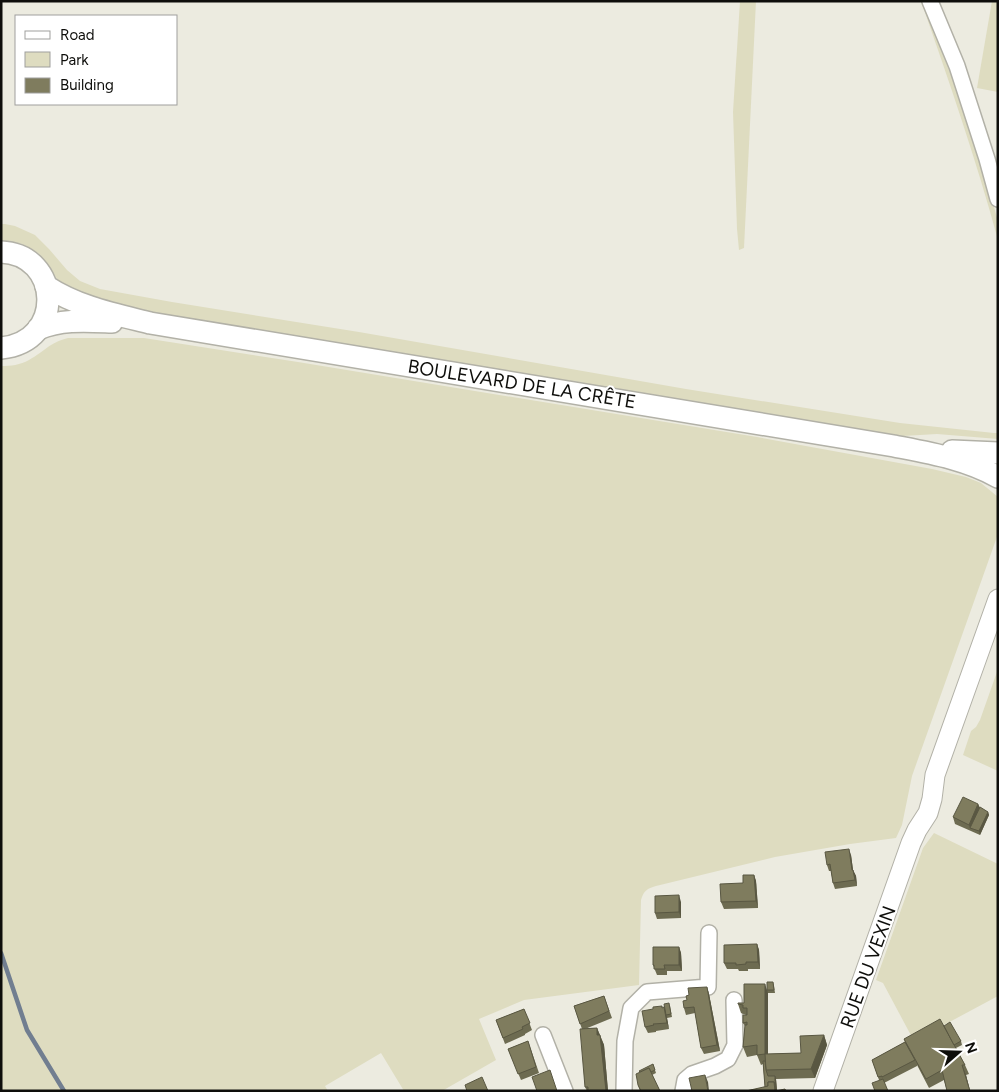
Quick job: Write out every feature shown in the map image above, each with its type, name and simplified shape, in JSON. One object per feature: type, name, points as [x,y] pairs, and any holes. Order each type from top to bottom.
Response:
[{"type":"main road","points":[[1,252],[27,260],[39,272],[48,295],[48,304],[43,322],[31,337],[22,343],[1,348]]},
{"type":"main road","name":"BOULEVARD DE LA CRÊTE","points":[[46,286],[84,306],[150,323],[894,446],[956,460],[998,477]]},
{"type":"main road","name":"BOULEVARD DE LA CRÊTE","points":[[38,329],[60,322],[74,321],[150,323]]},
{"type":"main road","name":"BOULEVARD DE LA CRÊTE","points":[[894,446],[998,453]]},
{"type":"street","points":[[930,1],[957,66],[998,199]]},
{"type":"street","name":"RUE DU VEXIN","points":[[824,1091],[911,843],[928,812],[935,775],[998,600]]},
{"type":"street","points":[[624,1091],[625,1041],[631,1008],[647,992],[708,987],[708,934]]},
{"type":"street","points":[[683,1091],[685,1080],[692,1074],[728,1059],[735,1045],[734,1000]]},
{"type":"street","points":[[543,1035],[566,1091]]},
{"type":"green space","points":[[740,1],[756,1],[744,248],[739,250],[733,112]]},
{"type":"green space","points":[[921,1],[926,1],[938,32],[982,166],[998,221],[998,240],[952,90]]},
{"type":"green space","points":[[992,1],[998,1],[998,92],[977,88]]},
{"type":"green space","points":[[1,224],[15,226],[35,235],[67,270],[80,281],[100,289],[686,389],[900,423],[998,433],[998,439],[937,434],[903,436],[879,434],[110,305],[63,286],[38,253],[22,244],[1,241]]},
{"type":"green space","points":[[68,338],[144,338],[298,362],[757,437],[932,469],[966,477],[981,483],[998,497],[998,534],[912,776],[902,825],[896,838],[775,857],[648,889],[643,894],[641,900],[639,985],[524,1000],[479,1019],[496,1060],[442,1091],[404,1091],[381,1053],[325,1086],[328,1091],[1,1091],[1,366],[26,362],[52,345]]},
{"type":"green space","points":[[998,669],[998,771],[963,755],[971,731],[980,720]]},
{"type":"green space","points":[[934,833],[998,864],[998,996],[914,1041],[883,983],[876,980],[923,848]]},
{"type":"building","points":[[963,797],[978,804],[969,825],[953,817]]},
{"type":"building","points":[[980,807],[988,812],[979,831],[970,828]]},
{"type":"building","points":[[849,849],[855,880],[833,883],[830,864],[827,865],[825,852]]},
{"type":"building","points":[[743,875],[754,875],[756,901],[721,902],[720,884],[743,883]]},
{"type":"building","points":[[679,895],[679,912],[655,913],[655,896]]},
{"type":"building","points":[[757,944],[758,962],[746,962],[746,964],[736,965],[736,963],[724,963],[724,945]]},
{"type":"building","points":[[653,947],[679,947],[679,965],[664,965],[665,969],[654,969]]},
{"type":"building","points":[[767,982],[773,982],[774,990],[767,990]]},
{"type":"building","points":[[744,984],[765,984],[765,1054],[757,1055],[757,1045],[743,1047],[745,1025],[747,1025],[747,1022],[743,1023],[743,1015],[747,1015],[747,1008],[743,1008],[743,1005],[738,1003],[744,1003]]},
{"type":"building","points":[[707,987],[717,1045],[701,1048],[694,1007],[684,1008],[683,1001],[687,1000],[686,996],[689,995],[688,988]]},
{"type":"building","points":[[604,996],[609,1011],[580,1024],[574,1006]]},
{"type":"building","points":[[669,1003],[671,1014],[666,1015],[664,1004]]},
{"type":"building","points":[[662,1006],[662,1008],[664,1007],[667,1023],[653,1024],[645,1027],[642,1011]]},
{"type":"building","points":[[524,1009],[530,1023],[522,1027],[523,1029],[503,1038],[496,1020]]},
{"type":"building","points":[[940,1019],[965,1065],[962,1065],[970,1091],[947,1091],[942,1070],[926,1079],[904,1039]]},
{"type":"building","points":[[950,1022],[961,1041],[954,1045],[944,1026]]},
{"type":"building","points":[[597,1028],[597,1035],[600,1035],[606,1091],[588,1091],[588,1087],[585,1087],[580,1029]]},
{"type":"building","points":[[824,1035],[811,1069],[766,1070],[765,1054],[801,1053],[800,1036]]},
{"type":"building","points":[[528,1041],[536,1067],[518,1074],[508,1049]]},
{"type":"building","points":[[905,1042],[915,1060],[882,1077],[878,1077],[872,1060]]},
{"type":"building","points":[[763,1061],[765,1061],[768,1076],[775,1076],[775,1085],[774,1082],[768,1082],[768,1086],[765,1087]]},
{"type":"building","points":[[653,1064],[655,1070],[651,1072],[649,1068],[639,1071]]},
{"type":"building","points":[[649,1068],[660,1091],[641,1091],[638,1085],[636,1074]]},
{"type":"building","points":[[550,1070],[557,1091],[537,1091],[532,1077]]},
{"type":"building","points":[[705,1075],[708,1091],[692,1091],[689,1078]]},
{"type":"building","points":[[482,1077],[488,1091],[467,1091],[465,1085]]},
{"type":"building","points":[[883,1079],[888,1091],[875,1091],[872,1083]]},
{"type":"building","points":[[768,1082],[774,1082],[775,1091],[746,1091],[768,1086]]},
{"type":"waterway","points":[[1,953],[27,1030],[64,1091]]}]
